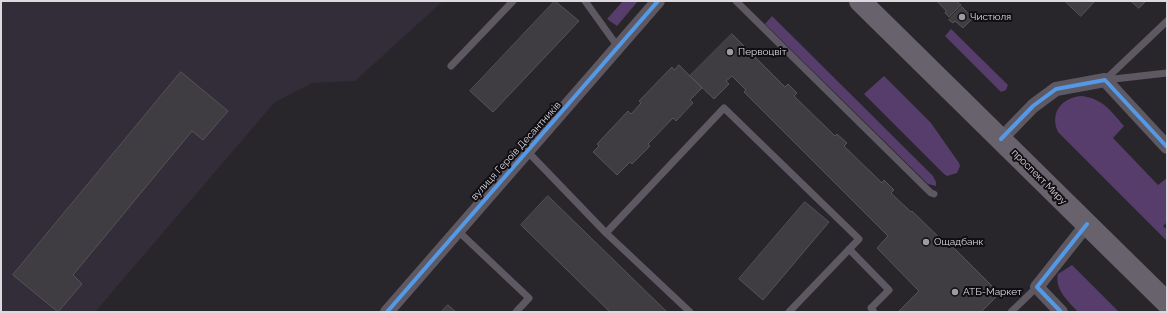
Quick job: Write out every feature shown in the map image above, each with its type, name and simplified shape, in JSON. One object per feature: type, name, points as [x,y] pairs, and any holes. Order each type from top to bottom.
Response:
[{"type":"main road","name":"проспект Миру","points":[[860,1],[1167,303]]},
{"type":"street","name":"вулиця Героїв Десантників","points":[[387,312],[456,230],[528,152],[658,1]]},
{"type":"street","points":[[1001,139],[1033,106],[1056,90],[1105,80],[1167,147]]},
{"type":"street","points":[[1061,312],[1041,279],[1087,224]]},
{"type":"lane","points":[[452,66],[513,1]]},
{"type":"lane","points":[[585,1],[618,47]]},
{"type":"lane","points":[[736,1],[931,194],[934,194]]},
{"type":"lane","points":[[1105,80],[1167,21]]},
{"type":"lane","points":[[1105,80],[1167,73]]},
{"type":"lane","points":[[606,233],[724,108],[859,238],[788,312]]},
{"type":"lane","points":[[528,152],[606,233],[690,312]]},
{"type":"lane","points":[[456,230],[529,298],[516,312]]},
{"type":"lane","points":[[849,249],[888,290],[871,308],[874,312]]},
{"type":"lane","points":[[1011,312],[1041,279]]},
{"type":"shaded area","points":[[1,1],[443,1],[355,81],[312,83],[274,103],[95,312],[1,312]]},
{"type":"shaded area","points":[[623,1],[638,1],[617,26],[607,19]]},
{"type":"shaded area","points":[[772,16],[933,176],[936,186],[928,184],[765,24]]},
{"type":"shaded area","points":[[951,29],[1008,85],[1006,90],[1001,92],[945,36]]},
{"type":"shaded area","points":[[884,76],[931,123],[959,163],[960,166],[957,173],[947,176],[944,174],[864,94]]},
{"type":"shaded area","points":[[1082,96],[1096,100],[1106,106],[1124,126],[1113,138],[1158,185],[1167,178],[1167,222],[1163,226],[1167,230],[1167,241],[1058,132],[1055,118],[1060,107],[1069,99]]},
{"type":"shaded area","points":[[1072,265],[1119,312],[1078,312],[1063,295],[1057,280],[1058,274]]},
{"type":"building","points":[[555,1],[579,21],[493,112],[470,91]]},
{"type":"building","points":[[937,1],[956,1],[961,5],[949,17]]},
{"type":"building","points":[[1065,1],[1095,1],[1081,16]]},
{"type":"building","points":[[1131,1],[1146,1],[1139,8]]},
{"type":"building","points":[[962,7],[973,18],[963,28],[955,21],[953,23],[949,20]]},
{"type":"building","points":[[732,34],[785,87],[788,84],[797,93],[794,96],[835,136],[837,134],[847,143],[844,146],[882,183],[884,180],[894,190],[891,193],[949,247],[951,245],[996,290],[996,297],[981,312],[898,312],[919,291],[877,248],[888,236],[744,92],[746,90],[732,76],[726,81],[729,84],[714,99],[690,76]]},
{"type":"building","points":[[679,65],[702,88],[690,100],[693,103],[676,121],[673,118],[648,144],[650,146],[632,164],[630,162],[617,175],[593,152],[599,146],[597,144],[628,111],[631,114],[641,103],[639,101],[672,67],[674,70]]},
{"type":"building","points":[[181,72],[228,111],[203,140],[192,131],[73,275],[82,284],[58,312],[13,275]]},
{"type":"building","points":[[548,196],[667,312],[610,312],[521,225]]},
{"type":"building","points":[[805,202],[829,222],[763,300],[739,279]]},
{"type":"building","points":[[448,305],[456,312],[441,312]]},
{"type":"cycle path","points":[[387,312],[658,1]]},
{"type":"cycle path","points":[[1001,139],[1033,106],[1056,89],[1105,80],[1167,147]]},
{"type":"cycle path","points":[[1061,312],[1037,287],[1087,224]]},
{"type":"place","name":"Чистюля","points":[[962,17]]},
{"type":"place","name":"Первоцвіт","points":[[730,52]]},
{"type":"place","name":"Ощадбанк","points":[[926,242]]},
{"type":"place","name":"АТБ-Маркет","points":[[955,292]]}]
